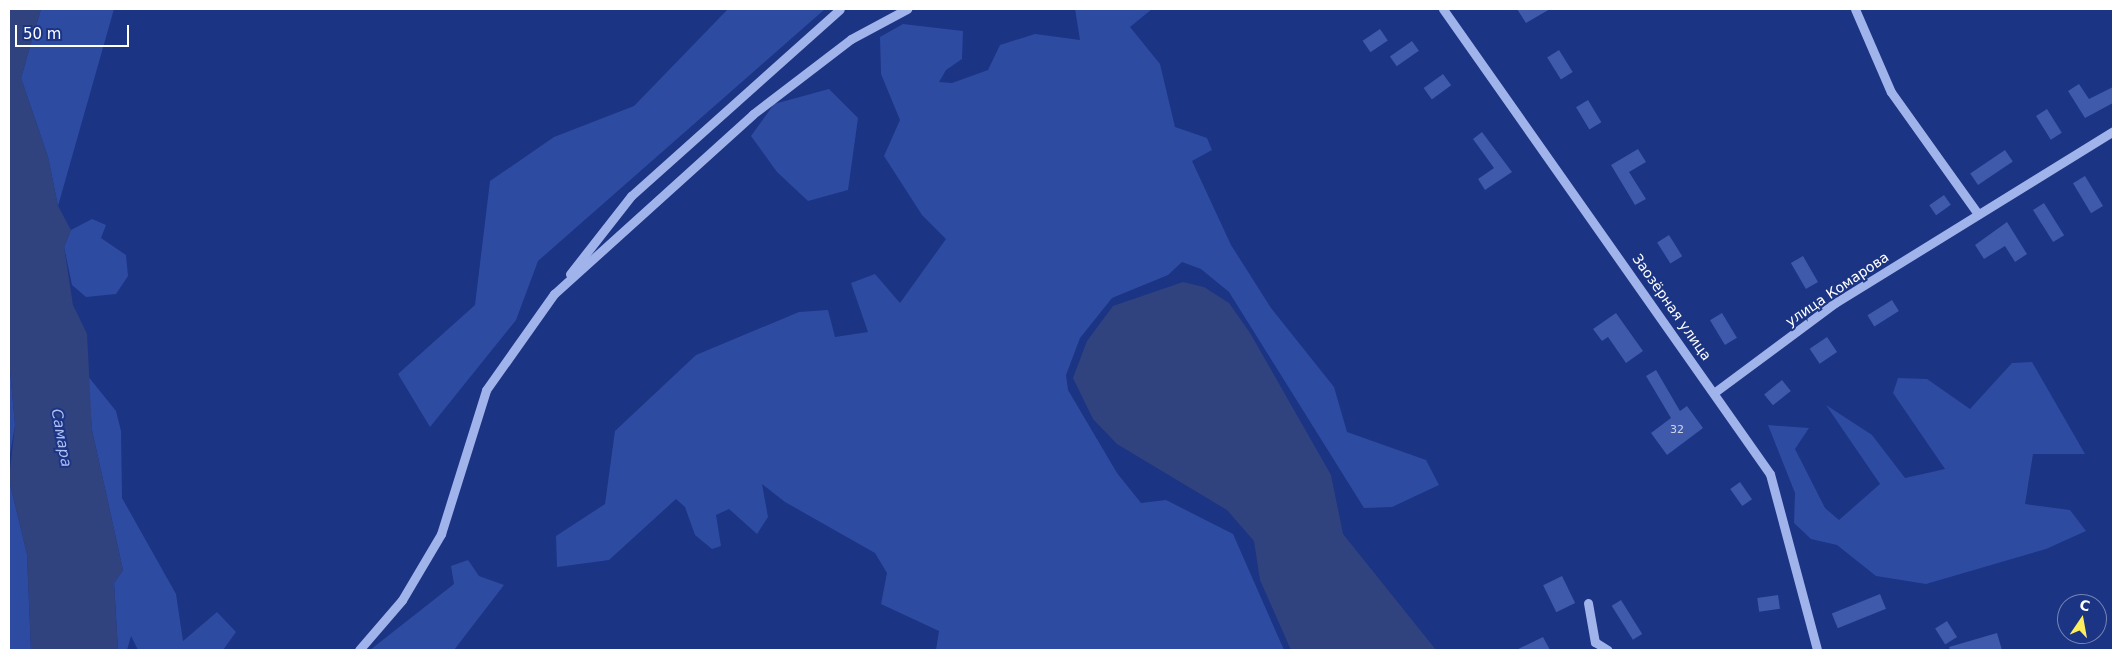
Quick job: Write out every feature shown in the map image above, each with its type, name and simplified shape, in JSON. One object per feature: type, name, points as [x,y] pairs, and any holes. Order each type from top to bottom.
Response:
[{"type":"street","points":[[359,650],[402,600],[441,534],[486,390],[554,294],[631,196],[840,9]]},
{"type":"street","points":[[554,294],[753,114],[851,39],[907,9]]},
{"type":"street","name":"Заозёрная улица","points":[[1443,9],[1715,392],[1770,474],[1817,650]]},
{"type":"street","points":[[1855,9],[1891,92],[1978,214]]},
{"type":"street","name":"улица Комарова","points":[[1715,392],[1836,303],[2113,131]]},
{"type":"street","points":[[1588,603],[1595,642],[1608,650]]},
{"type":"shaded area","points":[[41,9],[114,9],[58,206],[48,157],[21,78]]},
{"type":"shaded area","points":[[728,9],[825,9],[538,261],[516,320],[430,427],[398,374],[475,305],[490,181],[554,137],[634,106]]},
{"type":"shaded area","points":[[1075,9],[1152,9],[1130,27],[1160,64],[1175,127],[1207,138],[1212,150],[1192,161],[1231,245],[1271,308],[1334,387],[1347,432],[1426,460],[1439,485],[1392,507],[1364,508],[1229,292],[1201,269],[1182,262],[1168,275],[1112,298],[1080,338],[1066,375],[1068,390],[1117,473],[1141,503],[1166,500],[1233,534],[1284,650],[936,650],[939,631],[881,604],[887,573],[875,553],[785,502],[762,484],[768,517],[757,534],[729,509],[716,515],[721,546],[712,549],[695,535],[685,507],[676,499],[609,560],[557,567],[556,536],[605,504],[615,431],[696,355],[799,312],[828,310],[835,337],[868,332],[851,283],[875,274],[900,303],[946,239],[922,215],[884,156],[900,120],[881,74],[880,37],[903,24],[963,31],[962,59],[946,70],[939,82],[952,83],[988,70],[1000,45],[1035,34],[1080,40]]},
{"type":"shaded area","points":[[829,89],[858,118],[848,190],[808,201],[777,172],[751,136],[774,104]]},
{"type":"shaded area","points":[[92,219],[106,225],[101,238],[126,255],[128,276],[116,294],[86,297],[72,285],[64,247],[71,230]]},
{"type":"shaded area","points":[[9,359],[15,425],[9,460]]},
{"type":"shaded area","points":[[2032,362],[2085,454],[2033,454],[2025,504],[2070,510],[2086,531],[2046,549],[1926,584],[1876,576],[1837,545],[1811,539],[1794,523],[1795,493],[1768,425],[1809,428],[1795,449],[1825,508],[1839,520],[1880,484],[1826,405],[1872,435],[1905,478],[1945,469],[1893,393],[1898,378],[1927,379],[1970,409],[2012,363]]},
{"type":"shaded area","points":[[87,375],[116,411],[121,431],[122,498],[176,594],[183,641],[217,612],[236,632],[223,650],[138,650],[131,636],[127,650],[118,650],[114,583],[123,570],[92,430]]},
{"type":"shaded area","points":[[9,480],[27,554],[31,650],[9,650]]},
{"type":"shaded area","points":[[468,560],[479,576],[504,585],[454,650],[370,650],[454,584],[451,566]]},
{"type":"water","name":"Самара","points":[[9,9],[41,9],[21,78],[48,157],[58,206],[71,230],[64,247],[73,305],[87,334],[92,430],[123,570],[114,583],[118,650],[31,650],[27,554],[9,480],[15,425],[9,359]]},
{"type":"water","points":[[1183,282],[1204,287],[1229,303],[1250,333],[1331,475],[1343,534],[1436,650],[1291,650],[1260,580],[1254,541],[1227,510],[1117,444],[1093,419],[1073,378],[1087,341],[1113,306]]},
{"type":"building","points":[[1517,9],[1550,9],[1526,23]]},
{"type":"building","points":[[1380,29],[1388,41],[1370,52],[1363,41]]},
{"type":"building","points":[[1412,41],[1419,51],[1397,66],[1390,56]]},
{"type":"building","points":[[1559,50],[1573,72],[1561,79],[1547,57]]},
{"type":"building","points":[[1443,74],[1451,85],[1432,99],[1424,88]]},
{"type":"building","points":[[2079,84],[2089,99],[2113,87],[2113,103],[2085,118],[2068,91]]},
{"type":"building","points":[[1588,100],[1601,122],[1589,129],[1576,107]]},
{"type":"building","points":[[2047,109],[2062,133],[2051,140],[2036,116]]},
{"type":"building","points":[[1482,132],[1512,172],[1485,190],[1478,179],[1494,168],[1473,139]]},
{"type":"building","points":[[1638,149],[1646,162],[1629,172],[1646,199],[1635,205],[1611,165]]},
{"type":"building","points":[[2005,150],[2013,162],[1978,185],[1970,173]]},
{"type":"building","points":[[2085,176],[2103,206],[2091,213],[2073,183]]},
{"type":"building","points":[[1944,195],[1951,205],[1936,215],[1929,205]]},
{"type":"building","points":[[2044,203],[2064,235],[2053,242],[2033,210]]},
{"type":"building","points":[[2007,222],[2027,254],[2015,262],[2005,246],[1984,259],[1975,245]]},
{"type":"building","points":[[1669,235],[1682,256],[1670,264],[1657,242]]},
{"type":"building","points":[[1803,256],[1818,282],[1806,289],[1791,263]]},
{"type":"building","points":[[1892,300],[1899,311],[1874,326],[1867,315]]},
{"type":"building","points":[[1616,313],[1643,351],[1626,363],[1608,337],[1602,341],[1593,329]]},
{"type":"building","points":[[1722,313],[1737,338],[1725,345],[1710,320]]},
{"type":"building","points":[[1827,337],[1837,352],[1820,364],[1810,349]]},
{"type":"building","points":[[1656,370],[1680,411],[1687,406],[1703,428],[1667,455],[1651,433],[1671,418],[1646,376]]},
{"type":"building","points":[[1782,380],[1791,391],[1773,405],[1764,394]]},
{"type":"building","points":[[1740,482],[1752,499],[1742,506],[1730,489]]},
{"type":"building","points":[[1562,576],[1575,603],[1556,612],[1543,585]]},
{"type":"building","points":[[1880,594],[1886,609],[1838,628],[1832,613]]},
{"type":"building","points":[[1778,595],[1780,609],[1759,612],[1757,598]]},
{"type":"building","points":[[1621,600],[1642,634],[1633,640],[1612,606]]},
{"type":"building","points":[[1947,621],[1957,637],[1945,645],[1935,628]]},
{"type":"building","points":[[1997,633],[2002,650],[1950,650],[1949,647]]},
{"type":"building","points":[[1543,637],[1550,650],[1516,650]]}]
